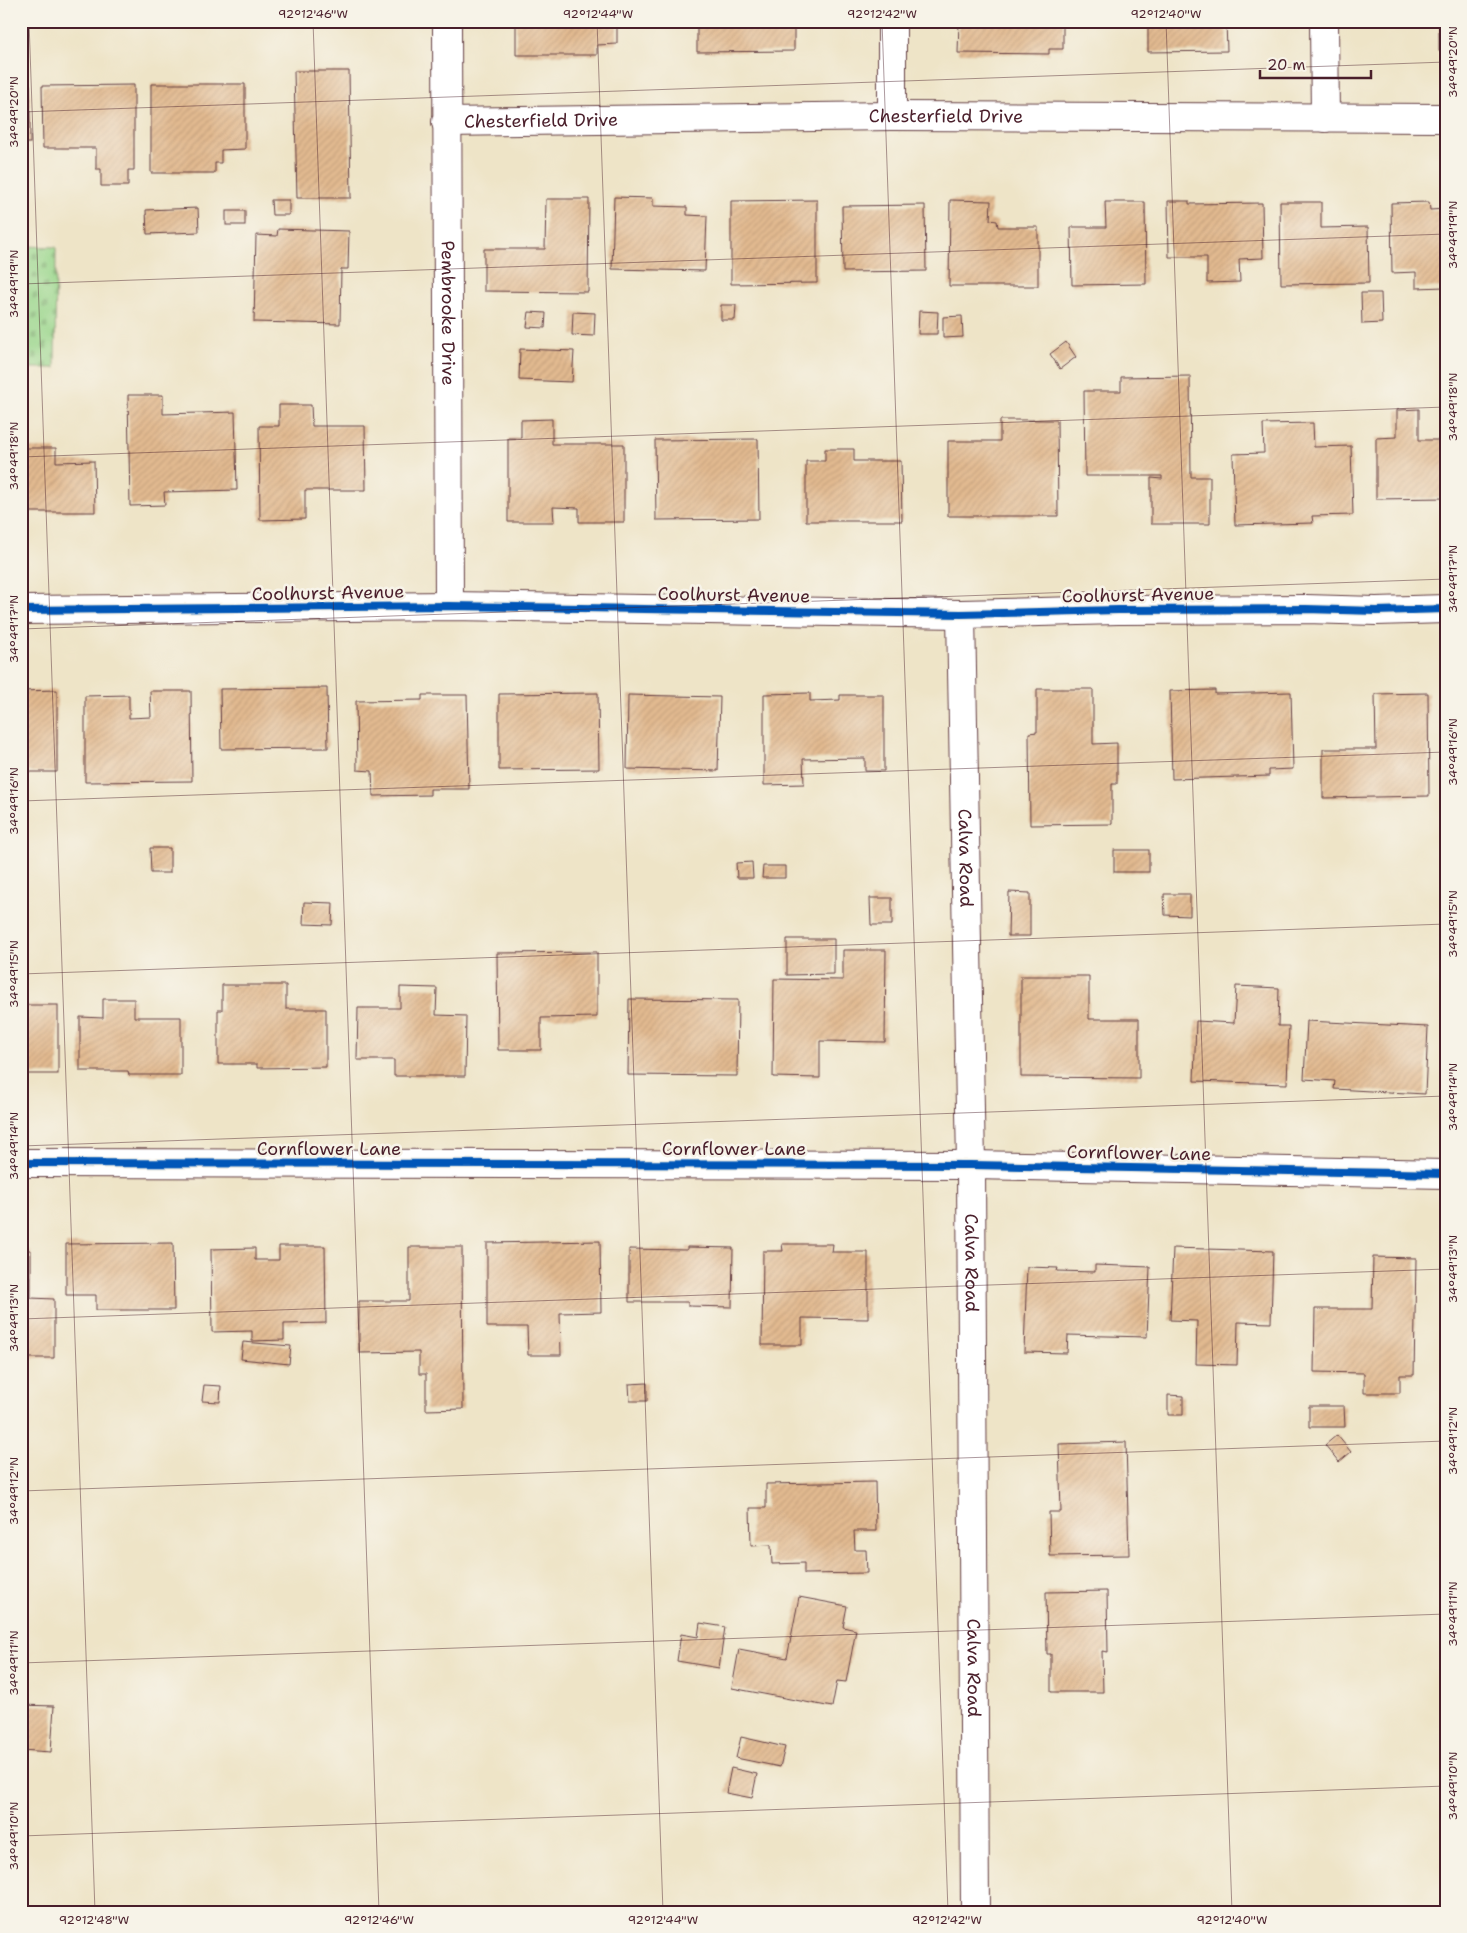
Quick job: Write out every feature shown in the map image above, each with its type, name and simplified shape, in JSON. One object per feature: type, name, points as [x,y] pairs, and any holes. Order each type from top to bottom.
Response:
[{"type":"street","name":"Pembrooke Drive","points":[[447,21],[446,122],[450,606]]},
{"type":"street","points":[[892,21],[892,116]]},
{"type":"street","points":[[1324,21],[1325,118]]},
{"type":"street","name":"Chesterfield Drive","points":[[446,122],[892,116],[1446,118]]},
{"type":"street","name":"Coolhurst Avenue","points":[[21,610],[450,606],[960,614],[1118,610],[1306,609],[1376,611],[1446,609]]},
{"type":"street","name":"Calva Road","points":[[960,614],[971,1165],[975,1912]]},
{"type":"street","name":"Cornflower Lane","points":[[21,1163],[971,1165],[1446,1174]]},
{"type":"green space","points":[[21,246],[56,247],[55,368],[21,368]]},
{"type":"building","points":[[516,21],[617,21],[617,44],[597,45],[597,55],[516,55]]},
{"type":"building","points":[[697,21],[794,21],[794,51],[697,52]]},
{"type":"building","points":[[959,21],[1063,21],[1063,49],[1049,49],[1049,54],[958,53]]},
{"type":"building","points":[[1148,21],[1226,21],[1227,51],[1148,52]]},
{"type":"building","points":[[1439,21],[1446,21],[1446,51],[1439,51]]},
{"type":"building","points":[[294,71],[349,71],[351,198],[297,198]]},
{"type":"building","points":[[151,84],[245,84],[245,149],[221,150],[221,163],[215,163],[215,173],[151,173]]},
{"type":"building","points":[[21,85],[30,85],[30,143],[21,143]]},
{"type":"building","points":[[134,85],[134,170],[128,170],[128,186],[101,186],[101,169],[96,169],[96,148],[43,148],[42,86]]},
{"type":"building","points":[[614,197],[653,198],[653,206],[687,207],[687,215],[707,216],[705,271],[612,269]]},
{"type":"building","points":[[546,199],[589,199],[588,292],[484,291],[484,249],[545,249]]},
{"type":"building","points":[[271,200],[289,200],[289,215],[272,215]]},
{"type":"building","points":[[817,200],[817,283],[731,284],[731,201]]},
{"type":"building","points":[[950,200],[991,201],[990,220],[997,221],[998,227],[1038,227],[1038,286],[949,286]]},
{"type":"building","points":[[1168,201],[1189,201],[1189,204],[1262,203],[1263,258],[1239,259],[1240,282],[1207,283],[1207,257],[1169,257]]},
{"type":"building","points":[[1105,202],[1145,202],[1146,284],[1072,285],[1071,227],[1106,227]]},
{"type":"building","points":[[1280,202],[1321,202],[1321,228],[1368,227],[1369,283],[1281,284]]},
{"type":"building","points":[[1429,202],[1430,210],[1446,209],[1445,287],[1416,288],[1416,272],[1392,273],[1391,203]]},
{"type":"building","points":[[925,205],[926,271],[843,272],[842,206]]},
{"type":"building","points":[[198,208],[199,232],[147,234],[146,210]]},
{"type":"building","points":[[226,211],[245,211],[245,225],[226,225]]},
{"type":"building","points":[[278,229],[349,231],[348,269],[341,269],[340,324],[254,322],[256,235],[277,236]]},
{"type":"building","points":[[1361,293],[1381,293],[1382,323],[1362,324]]},
{"type":"building","points":[[721,305],[736,305],[735,320],[721,320]]},
{"type":"building","points":[[919,311],[938,312],[937,334],[918,334]]},
{"type":"building","points":[[529,312],[546,313],[545,328],[527,327]]},
{"type":"building","points":[[573,312],[595,313],[594,336],[572,335]]},
{"type":"building","points":[[962,316],[963,337],[943,338],[943,317]]},
{"type":"building","points":[[1066,342],[1076,357],[1060,369],[1050,354]]},
{"type":"building","points":[[520,349],[574,351],[572,382],[519,380]]},
{"type":"building","points":[[1190,376],[1191,477],[1210,477],[1210,524],[1151,524],[1151,478],[1162,479],[1162,476],[1085,476],[1084,391],[1121,391],[1121,377]]},
{"type":"building","points":[[128,395],[163,395],[163,414],[235,412],[237,490],[164,492],[165,505],[130,506]]},
{"type":"building","points":[[279,405],[311,405],[312,426],[365,426],[366,490],[305,490],[305,519],[260,520],[259,426],[279,426]]},
{"type":"building","points":[[1419,409],[1419,440],[1446,440],[1446,498],[1376,499],[1376,438],[1397,437],[1397,410]]},
{"type":"building","points":[[552,419],[552,444],[624,444],[624,522],[579,522],[579,508],[553,507],[554,522],[508,522],[508,438],[521,438],[521,420]]},
{"type":"building","points":[[1000,420],[1057,420],[1058,516],[948,516],[948,441],[1000,441]]},
{"type":"building","points":[[1313,423],[1314,447],[1351,446],[1353,515],[1312,516],[1313,523],[1235,525],[1233,454],[1264,453],[1263,424]]},
{"type":"building","points":[[758,439],[759,519],[656,520],[655,440]]},
{"type":"building","points":[[23,448],[56,448],[56,462],[94,461],[95,512],[21,512]]},
{"type":"building","points":[[825,449],[854,449],[854,461],[901,461],[902,521],[806,521],[806,461],[825,461]]},
{"type":"building","points":[[327,688],[328,748],[221,749],[220,689]]},
{"type":"building","points":[[1037,689],[1093,689],[1093,744],[1117,743],[1117,784],[1112,784],[1112,824],[1030,825],[1029,733],[1037,732]]},
{"type":"building","points":[[57,690],[57,772],[21,772],[21,691]]},
{"type":"building","points":[[1215,690],[1215,694],[1291,692],[1293,769],[1269,770],[1269,776],[1172,779],[1170,691]]},
{"type":"building","points":[[150,691],[191,691],[192,781],[85,782],[85,696],[129,695],[129,718],[151,717]]},
{"type":"building","points":[[598,693],[599,769],[499,770],[499,694]]},
{"type":"building","points":[[810,693],[810,701],[840,700],[840,695],[884,695],[884,771],[865,771],[865,758],[803,759],[804,784],[764,785],[764,694]]},
{"type":"building","points":[[1428,693],[1429,796],[1323,798],[1323,749],[1376,749],[1375,694]]},
{"type":"building","points":[[422,695],[467,695],[469,789],[430,789],[430,795],[373,796],[372,771],[357,770],[356,701],[422,700]]},
{"type":"building","points":[[628,695],[720,697],[718,771],[627,769]]},
{"type":"building","points":[[150,848],[170,848],[170,873],[151,873]]},
{"type":"building","points":[[1114,850],[1149,850],[1149,872],[1114,872]]},
{"type":"building","points":[[752,862],[753,878],[737,878],[736,863]]},
{"type":"building","points":[[763,866],[785,866],[785,878],[762,878]]},
{"type":"building","points":[[1009,892],[1030,893],[1030,936],[1008,936]]},
{"type":"building","points":[[1164,894],[1190,894],[1190,916],[1165,915]]},
{"type":"building","points":[[870,898],[892,898],[892,925],[871,925]]},
{"type":"building","points":[[304,902],[333,903],[332,925],[303,924]]},
{"type":"building","points":[[787,939],[834,939],[834,974],[787,975]]},
{"type":"building","points":[[843,950],[886,950],[885,1042],[820,1041],[820,1078],[773,1077],[774,979],[843,980]]},
{"type":"building","points":[[597,952],[597,1017],[541,1018],[541,1050],[498,1050],[497,953]]},
{"type":"building","points":[[1021,976],[1089,976],[1089,1019],[1139,1019],[1139,1078],[1021,1077]]},
{"type":"building","points":[[222,985],[286,985],[286,1009],[326,1009],[326,1067],[257,1068],[257,1064],[218,1064],[218,1010],[222,1010]]},
{"type":"building","points":[[1236,986],[1279,988],[1278,1026],[1289,1026],[1287,1084],[1194,1081],[1196,1021],[1234,1023]]},
{"type":"building","points":[[400,987],[437,988],[436,1015],[466,1016],[465,1076],[394,1076],[394,1060],[357,1060],[358,1008],[400,1008]]},
{"type":"building","points":[[103,999],[134,999],[134,1017],[181,1017],[181,1075],[129,1075],[128,1071],[80,1071],[80,1017],[103,1018]]},
{"type":"building","points":[[629,999],[738,1000],[737,1076],[628,1075]]},
{"type":"building","points":[[21,1005],[58,1005],[58,1074],[21,1074]]},
{"type":"building","points":[[1307,1021],[1428,1027],[1425,1094],[1334,1089],[1335,1081],[1304,1079]]},
{"type":"building","points":[[600,1241],[601,1312],[560,1313],[561,1355],[528,1355],[527,1327],[487,1327],[487,1243]]},
{"type":"building","points":[[173,1243],[174,1310],[96,1310],[96,1295],[66,1295],[66,1244]]},
{"type":"building","points":[[782,1244],[833,1244],[832,1252],[868,1252],[868,1319],[802,1318],[802,1345],[762,1345],[763,1251],[783,1251]]},
{"type":"building","points":[[279,1246],[325,1246],[326,1323],[284,1324],[284,1340],[252,1341],[252,1331],[212,1332],[211,1249],[255,1248],[255,1260],[279,1260]]},
{"type":"building","points":[[409,1247],[462,1247],[463,1409],[426,1410],[426,1374],[419,1374],[419,1352],[359,1353],[359,1301],[409,1301]]},
{"type":"building","points":[[687,1247],[733,1248],[732,1307],[688,1306],[688,1302],[629,1302],[629,1249],[687,1250]]},
{"type":"building","points":[[1173,1248],[1273,1251],[1271,1323],[1238,1322],[1237,1365],[1196,1364],[1197,1321],[1170,1320]]},
{"type":"building","points":[[21,1250],[31,1250],[31,1298],[54,1299],[54,1358],[21,1358]]},
{"type":"building","points":[[1373,1257],[1416,1258],[1414,1375],[1400,1375],[1400,1393],[1364,1393],[1364,1373],[1314,1372],[1315,1309],[1372,1309]]},
{"type":"building","points":[[1095,1265],[1150,1267],[1147,1337],[1068,1335],[1067,1353],[1024,1352],[1027,1267],[1058,1268],[1057,1271],[1095,1272]]},
{"type":"building","points":[[1444,1305],[1446,1305],[1446,1349],[1441,1348]]},
{"type":"building","points":[[243,1342],[291,1346],[289,1364],[241,1359]]},
{"type":"building","points":[[647,1383],[647,1401],[630,1401],[629,1384]]},
{"type":"building","points":[[204,1385],[221,1386],[220,1402],[202,1401]]},
{"type":"building","points":[[1168,1395],[1183,1396],[1183,1415],[1168,1415]]},
{"type":"building","points":[[1309,1406],[1344,1406],[1345,1427],[1309,1427]]},
{"type":"building","points":[[1337,1435],[1351,1452],[1339,1462],[1325,1445]]},
{"type":"building","points":[[1126,1442],[1129,1555],[1050,1556],[1049,1512],[1061,1512],[1059,1444]]},
{"type":"building","points":[[875,1482],[876,1531],[854,1531],[855,1550],[866,1550],[867,1573],[804,1574],[804,1563],[772,1564],[771,1545],[751,1546],[750,1508],[766,1508],[766,1484]]},
{"type":"building","points":[[1107,1591],[1108,1652],[1102,1651],[1103,1692],[1051,1692],[1051,1654],[1047,1654],[1046,1592]]},
{"type":"building","points":[[799,1597],[847,1606],[843,1627],[856,1630],[846,1682],[837,1681],[832,1707],[732,1688],[739,1649],[787,1658]]},
{"type":"building","points":[[700,1623],[725,1627],[719,1668],[677,1661],[681,1634],[698,1637]]},
{"type":"building","points":[[21,1705],[54,1706],[51,1752],[21,1750]]},
{"type":"building","points":[[741,1737],[785,1747],[780,1767],[736,1758]]},
{"type":"building","points":[[731,1768],[757,1774],[752,1798],[726,1793]]},
{"type":"cycle path","points":[[21,610],[449,606],[961,614],[1118,610],[1306,609],[1376,611],[1446,609]]},
{"type":"cycle path","points":[[21,1163],[971,1165],[1446,1174]]}]
